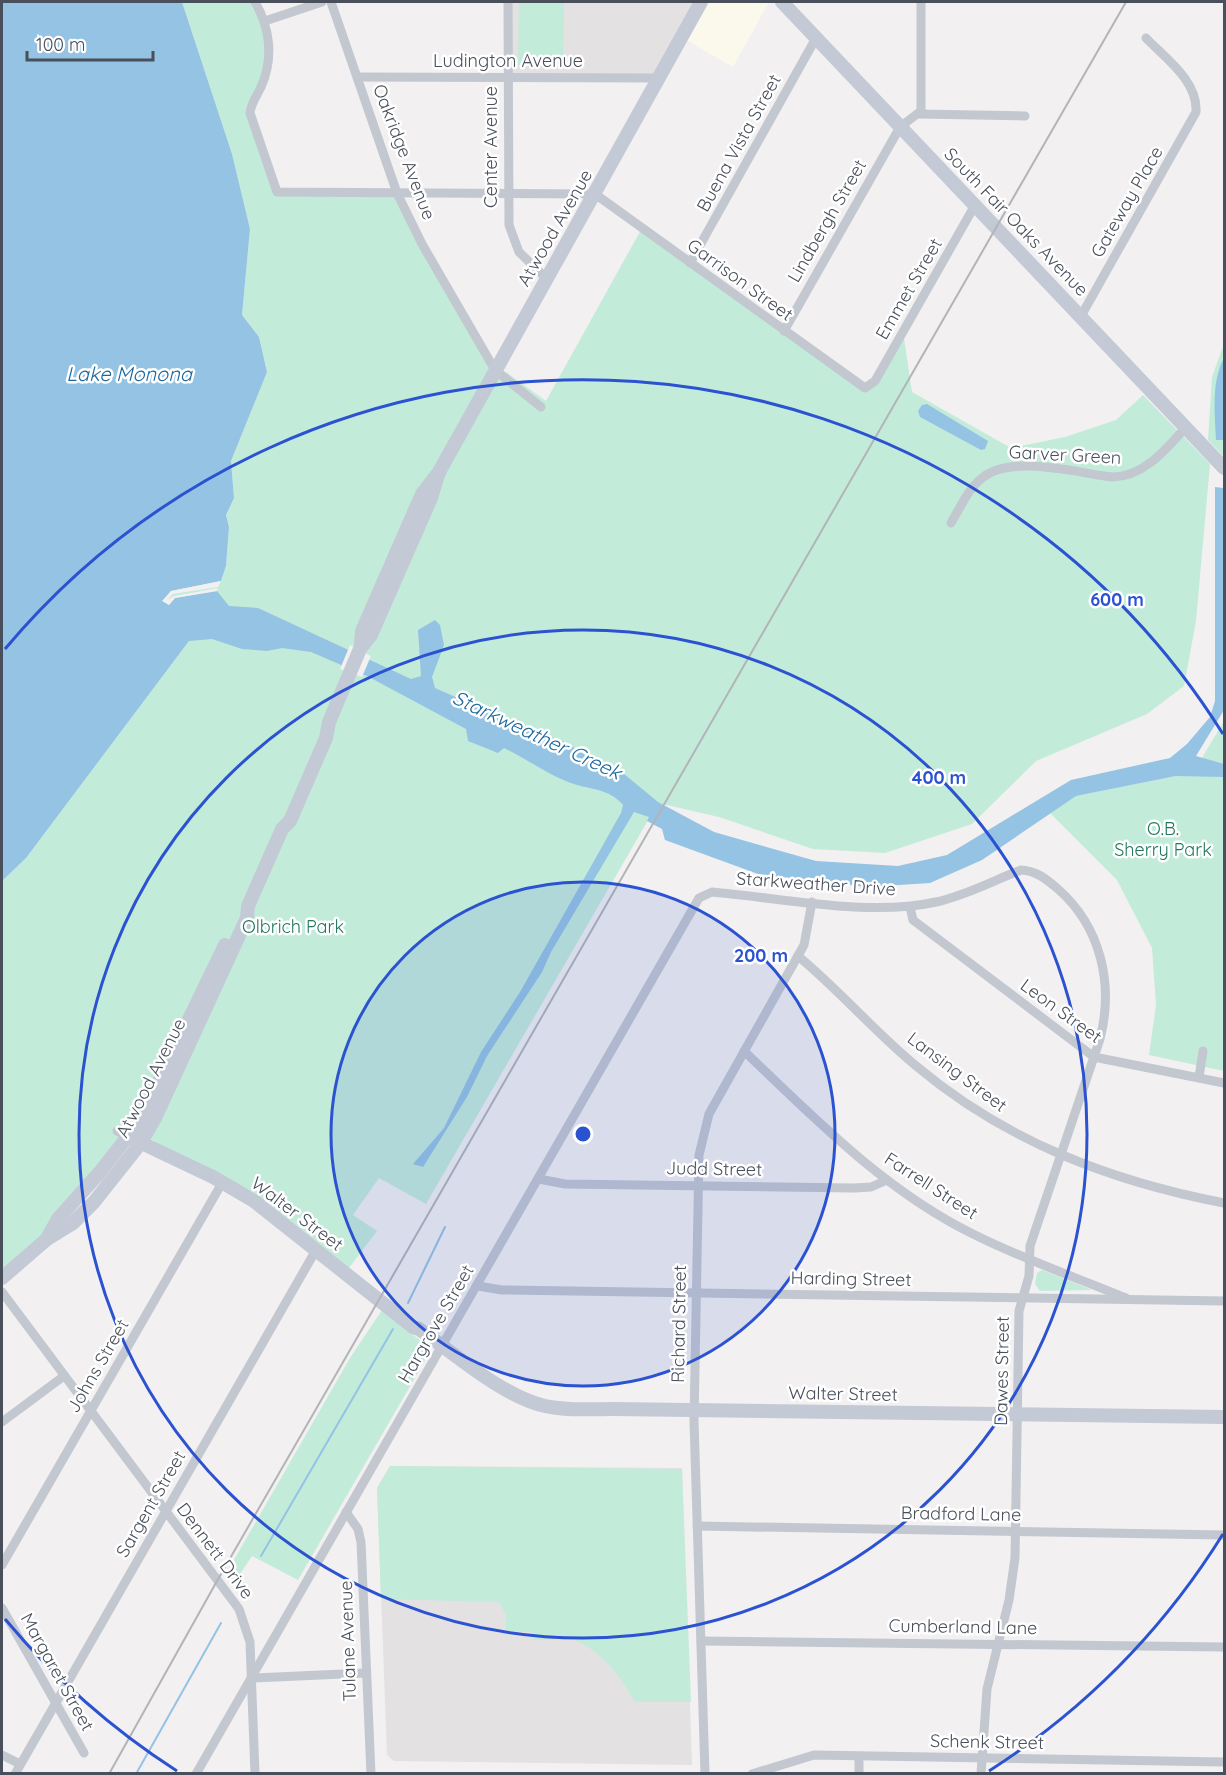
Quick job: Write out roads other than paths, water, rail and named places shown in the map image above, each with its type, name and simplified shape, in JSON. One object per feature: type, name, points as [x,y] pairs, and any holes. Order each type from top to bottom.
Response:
[{"type":"street","points":[[255,2],[265,21],[269,56],[265,77],[250,113],[277,192],[595,194]]},
{"type":"street","points":[[265,21],[322,2]]},
{"type":"street","name":"Oakridge Avenue","points":[[331,2],[397,193],[443,283],[495,370]]},
{"type":"street","name":"Center Avenue","points":[[508,2],[507,194],[509,225],[515,243],[525,260],[546,278]]},
{"type":"street","name":"Atwood Avenue","points":[[2,1278],[47,1239],[80,1216],[159,1086],[240,913],[248,906],[282,829],[290,821],[326,738],[329,722],[360,649],[370,635],[403,562],[435,489],[439,472],[701,2]]},
{"type":"street","name":"South Fair Oaks Avenue","points":[[782,2],[1224,468]]},
{"type":"street","points":[[900,127],[918,114],[921,106],[921,2]]},
{"type":"street","name":"Buena Vista Street","points":[[690,263],[816,38]]},
{"type":"street","name":"Gateway Place","points":[[1081,316],[1192,122],[1197,103],[1192,86],[1146,38]]},
{"type":"street","name":"Ludington Avenue","points":[[358,77],[658,78]]},
{"type":"street","points":[[918,114],[1025,116]]},
{"type":"street","name":"Lindbergh Street","points":[[784,331],[900,127]]},
{"type":"street","name":"Garrison Street","points":[[595,194],[857,385],[868,387]]},
{"type":"street","name":"Emmet Street","points":[[868,387],[875,381],[975,205]]},
{"type":"street","points":[[495,370],[541,407]]},
{"type":"street","name":"Garver Green","points":[[951,523],[978,481],[997,468],[1020,465],[1112,477],[1126,476],[1144,468],[1186,428]]},
{"type":"street","name":"Starkweather Drive","points":[[706,893],[878,907],[910,907],[957,897],[1025,870]]},
{"type":"street","name":"Dawes Street","points":[[981,1773],[987,1689],[1009,1600],[1016,1532],[1019,1311],[1029,1276],[1030,1246],[1094,1057],[1104,1025],[1106,1003],[1104,970],[1084,918],[1068,898],[1044,877],[1025,870]]},
{"type":"street","name":"Hargrove Street","points":[[196,1773],[699,898],[706,893]]},
{"type":"street","name":"Richard Street","points":[[705,1773],[694,1410],[699,1155],[707,1120],[798,956],[809,926],[812,902]]},
{"type":"street","name":"Leon Street","points":[[910,907],[913,920],[1094,1057],[1224,1083]]},
{"type":"street","name":"Lansing Street","points":[[798,956],[895,1048],[982,1115],[1060,1156],[1149,1186],[1224,1203]]},
{"type":"street","name":"Farrell Street","points":[[744,1051],[887,1180],[974,1235],[1131,1300]]},
{"type":"street","points":[[1199,1077],[1203,1051]]},
{"type":"street","name":"Walter Street","points":[[129,1137],[222,1183],[265,1209],[412,1327],[416,1335],[520,1398],[549,1407],[1224,1417]]},
{"type":"street","name":"Judd Street","points":[[539,1179],[565,1184],[855,1188],[871,1187],[887,1180]]},
{"type":"street","name":"Johns Street","points":[[2,1565],[222,1183]]},
{"type":"street","name":"Sargent Street","points":[[15,1773],[316,1250]]},
{"type":"street","name":"Harding Street","points":[[478,1286],[502,1290],[1224,1301]]},
{"type":"street","name":"Dennett Drive","points":[[2,1292],[239,1610],[250,1642],[255,1773]]},
{"type":"street","points":[[2,1422],[64,1376]]},
{"type":"street","name":"Tulane Avenue","points":[[346,1512],[358,1529],[362,1542],[365,1673],[371,1773]]},
{"type":"street","name":"Bradford Lane","points":[[697,1526],[1224,1535]]},
{"type":"street","name":"Margaret Street","points":[[2,1608],[84,1753]]},
{"type":"street","name":"Cumberland Lane","points":[[701,1641],[1224,1647]]},
{"type":"street","points":[[252,1678],[365,1673]]},
{"type":"street","points":[[2,1755],[20,1764]]},
{"type":"street","name":"Schenk Street","points":[[752,1773],[814,1755],[1224,1762]]},
{"type":"street","points":[[859,1756],[859,1773]]},
{"type":"water","name":"Lake Monona","points":[[2,2],[182,2],[232,154],[250,229],[242,315],[259,337],[267,372],[231,461],[234,498],[226,515],[229,527],[226,566],[221,581],[171,591],[163,601],[169,605],[175,598],[217,591],[229,606],[258,608],[411,679],[421,676],[418,630],[435,620],[440,625],[444,645],[432,677],[435,688],[565,742],[591,759],[618,769],[658,802],[714,832],[816,861],[898,866],[947,855],[1071,780],[1170,758],[1187,744],[1210,717],[1215,701],[1215,487],[1223,488],[1224,710],[1196,756],[1224,764],[1224,777],[1176,776],[1076,796],[982,860],[930,883],[867,887],[758,874],[665,840],[662,829],[647,821],[649,817],[634,812],[551,952],[542,972],[487,1056],[467,1097],[423,1167],[413,1164],[444,1128],[481,1052],[520,992],[621,813],[623,805],[612,795],[562,780],[504,748],[498,753],[468,741],[466,729],[369,677],[311,652],[282,648],[267,651],[242,649],[212,639],[189,641],[26,858],[2,881]]},
{"type":"water","points":[[1224,358],[1224,440],[1216,440],[1215,387]]},
{"type":"water","points":[[927,404],[988,441],[985,449],[981,450],[920,417],[918,411],[922,405]]},
{"type":"waterway","points":[[408,1303],[445,1227]]},
{"type":"waterway","points":[[261,1556],[393,1329]]},
{"type":"waterway","points":[[136,1774],[221,1623]]},
{"type":"railway","points":[[109,1774],[217,1581],[1126,2]]},
{"type":"water label","name":"Starkweather Creek","points":[[537,735]]},
{"type":"park label","name":"O.B. Sherry Park","points":[[1163,839]]},
{"type":"park label","name":"Olbrich Park","points":[[293,927]]}]
